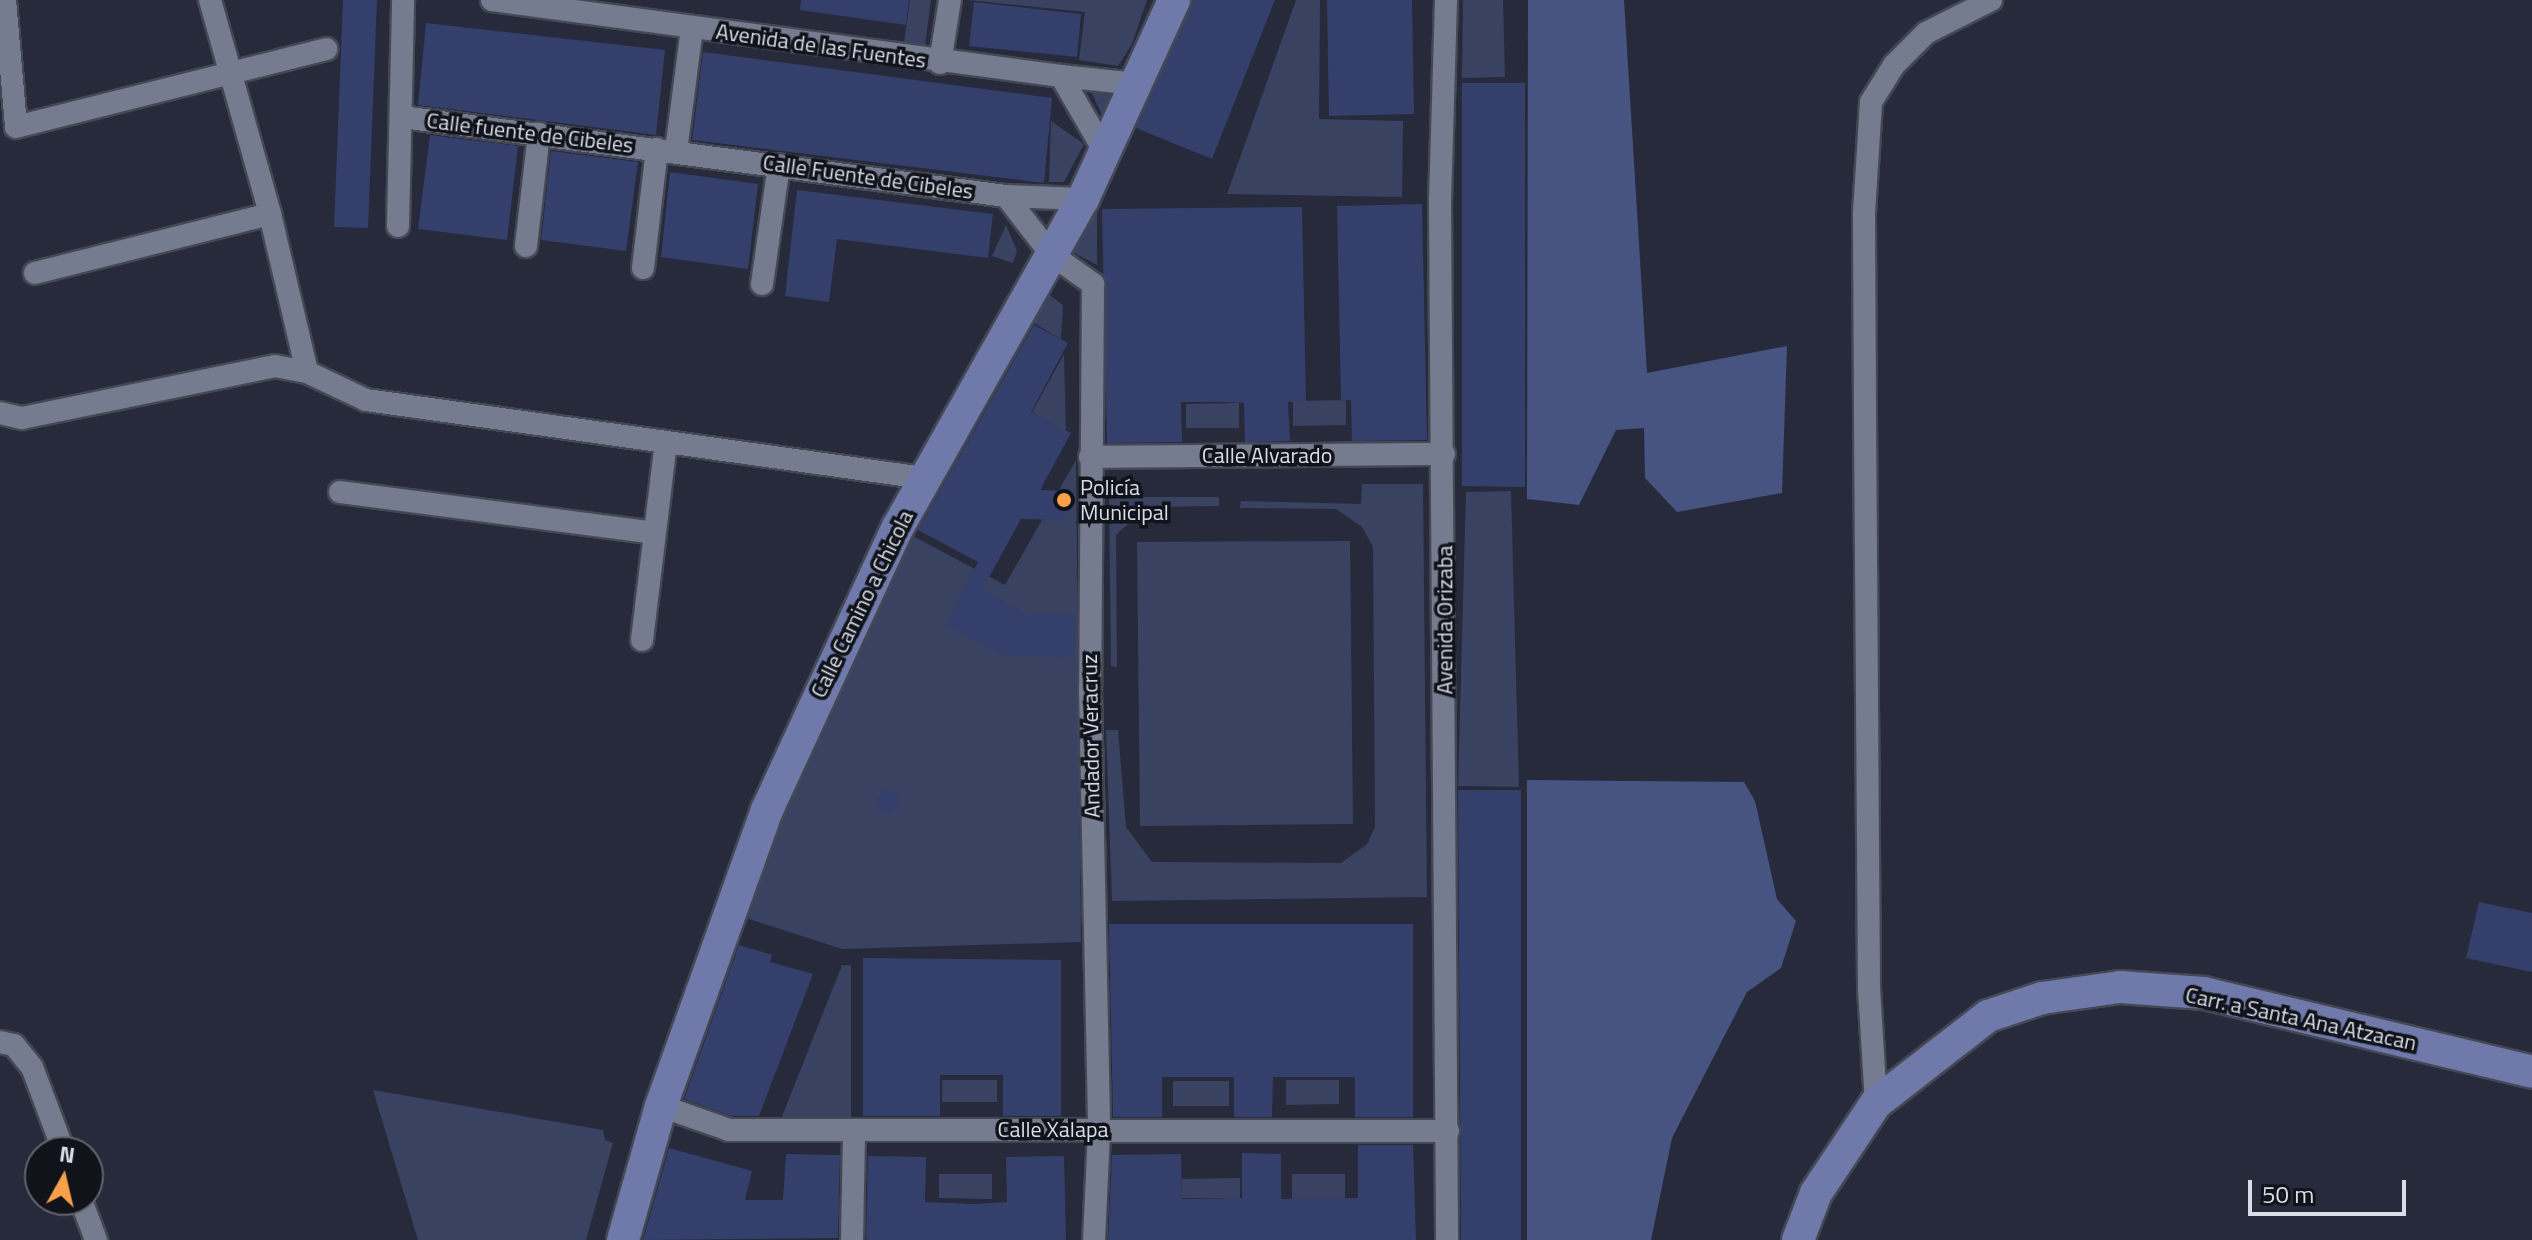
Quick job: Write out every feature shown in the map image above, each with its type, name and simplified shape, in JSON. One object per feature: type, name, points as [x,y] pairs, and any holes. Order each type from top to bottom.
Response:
[{"type":"street","points":[[5,0],[6,84],[16,127],[230,70],[326,49]]},
{"type":"street","points":[[210,0],[270,214],[307,372]]},
{"type":"street","points":[[398,226],[403,0]]},
{"type":"street","name":"Avenida de las Fuentes","points":[[492,0],[940,63],[1137,84]]},
{"type":"street","points":[[940,63],[950,0]]},
{"type":"street","name":"Calle Camino a Chicola","points":[[623,1240],[661,1106],[767,810],[863,597],[924,478],[1083,199],[1174,0]]},
{"type":"street","name":"Avenida Orizaba","points":[[1446,0],[1441,132],[1447,1240]]},
{"type":"street","points":[[1876,1103],[1869,987],[1864,213],[1871,102],[1894,65],[1926,33],[1991,0]]},
{"type":"street","points":[[643,268],[692,27]]},
{"type":"street","points":[[1061,76],[1106,154]]},
{"type":"street","name":"Calle fuente de Cibeles","points":[[402,117],[666,150]]},
{"type":"street","points":[[526,246],[539,134]]},
{"type":"street","name":"Calle Fuente de Cibeles","points":[[666,150],[1006,196],[1051,254]]},
{"type":"street","points":[[762,284],[779,165]]},
{"type":"street","points":[[1006,196],[1083,199]]},
{"type":"street","points":[[35,273],[270,214]]},
{"type":"street","name":"Andador Veracruz","points":[[1051,254],[1093,284],[1096,294],[1090,457],[1099,1131],[1094,1240]]},
{"type":"street","points":[[0,413],[22,418],[275,366],[307,372],[366,400],[924,478]]},
{"type":"street","points":[[642,640],[666,442]]},
{"type":"street","name":"Calle Alvarado","points":[[1090,457],[1444,454]]},
{"type":"street","points":[[340,492],[654,533]]},
{"type":"street","name":"Carr. a Santa Ana Atzacan","points":[[1798,1240],[1816,1193],[1876,1103],[1988,1016],[2042,998],[2120,987],[2204,993],[2532,1072]]},
{"type":"street","points":[[0,1042],[14,1045],[32,1067],[58,1136]]},
{"type":"street","name":"Calle Xalapa","points":[[661,1106],[729,1130],[1448,1131]]},
{"type":"street","points":[[852,1240],[854,1132]]},
{"type":"street","points":[[87,1216],[96,1240]]},
{"type":"shaded area","points":[[910,0],[931,0],[925,46],[904,43]]},
{"type":"shaded area","points":[[967,0],[1147,0],[1132,44],[1118,66],[1079,60],[1085,12]]},
{"type":"shaded area","points":[[1296,0],[1320,0],[1319,119],[1403,121],[1402,197],[1227,194]]},
{"type":"shaded area","points":[[1463,0],[1503,0],[1505,77],[1462,78]]},
{"type":"shaded area","points":[[1528,0],[1624,0],[1647,373],[1787,346],[1782,493],[1677,512],[1645,478],[1644,428],[1616,430],[1579,505],[1527,499]]},
{"type":"shaded area","points":[[1091,92],[1115,95],[1104,119]]},
{"type":"shaded area","points":[[1051,121],[1084,144],[1064,182],[1049,182]]},
{"type":"shaded area","points":[[1097,202],[1097,265],[1069,250]]},
{"type":"shaded area","points":[[1006,225],[1017,251],[1013,263],[992,256]]},
{"type":"shaded area","points":[[1044,291],[1063,305],[1061,339],[1030,321]]},
{"type":"shaded area","points":[[1064,354],[1066,432],[1032,412]]},
{"type":"shaded area","points":[[1346,400],[1346,425],[1293,426],[1293,401]]},
{"type":"shaded area","points":[[1239,403],[1239,428],[1186,428],[1186,404]]},
{"type":"shaded area","points":[[1076,460],[1081,942],[842,949],[743,917],[837,686],[911,535],[1005,585]]},
{"type":"shaded area","points":[[1362,484],[1423,484],[1427,897],[1112,901],[1106,730],[1118,730],[1126,827],[1152,862],[1341,863],[1367,844],[1375,827],[1373,547],[1362,527],[1336,509],[1240,508],[1241,501],[1361,504]]},
{"type":"shaded area","points":[[1511,491],[1519,787],[1458,786],[1466,492]]},
{"type":"shaded area","points":[[1109,497],[1219,497],[1219,506],[1146,507],[1116,535],[1117,667],[1111,666]]},
{"type":"shaded area","points":[[1350,541],[1353,824],[1140,826],[1137,542]]},
{"type":"shaded area","points":[[1527,780],[1744,782],[1755,801],[1777,899],[1796,921],[1781,968],[1747,992],[1672,1138],[1651,1240],[1527,1240]]},
{"type":"shaded area","points":[[842,965],[851,965],[851,1119],[781,1119]]},
{"type":"shaded area","points":[[942,1080],[997,1080],[997,1102],[942,1102]]},
{"type":"shaded area","points":[[1286,1080],[1339,1080],[1339,1104],[1286,1105]]},
{"type":"shaded area","points":[[1173,1081],[1229,1081],[1229,1106],[1173,1106]]},
{"type":"shaded area","points":[[373,1090],[603,1130],[605,1140],[613,1143],[586,1240],[418,1240]]},
{"type":"shaded area","points":[[939,1174],[992,1174],[992,1199],[939,1198]]},
{"type":"shaded area","points":[[1292,1174],[1345,1174],[1345,1199],[1292,1199]]},
{"type":"shaded area","points":[[1240,1178],[1240,1198],[1182,1198],[1182,1179]]},
{"type":"building","points":[[343,0],[377,0],[368,228],[334,227]]},
{"type":"building","points":[[801,0],[909,0],[906,25],[800,10]]},
{"type":"building","points":[[1193,0],[1275,0],[1212,159],[1136,128]]},
{"type":"building","points":[[1327,0],[1412,0],[1414,114],[1329,116]]},
{"type":"building","points":[[974,2],[1081,14],[1077,57],[969,46]]},
{"type":"building","points":[[426,23],[665,50],[656,135],[418,105]]},
{"type":"building","points":[[703,52],[1052,98],[1044,183],[692,140]]},
{"type":"building","points":[[1462,83],[1525,83],[1525,487],[1462,486]]},
{"type":"building","points":[[430,135],[518,146],[507,240],[418,229]]},
{"type":"building","points":[[551,151],[638,162],[626,251],[541,240]]},
{"type":"building","points":[[670,172],[758,184],[748,269],[661,257]]},
{"type":"building","points":[[797,190],[993,214],[988,258],[837,239],[829,302],[785,296]]},
{"type":"building","points":[[1422,204],[1427,440],[1352,441],[1351,400],[1341,400],[1337,206]]},
{"type":"building","points":[[1302,207],[1306,401],[1288,402],[1290,441],[1245,442],[1244,403],[1181,402],[1182,442],[1107,443],[1102,209]]},
{"type":"building","points":[[1034,325],[1068,343],[1031,412],[1071,433],[1040,490],[1073,491],[1072,509],[1064,509],[1064,520],[1021,519],[982,590],[1025,613],[1076,615],[1074,657],[1001,655],[945,625],[978,562],[918,530]]},
{"type":"building","points":[[884,790],[897,793],[901,806],[892,815],[879,811],[876,800]]},
{"type":"building","points":[[1458,790],[1521,790],[1521,1240],[1461,1240]]},
{"type":"building","points":[[2479,902],[2532,913],[2532,972],[2466,958]]},
{"type":"building","points":[[1109,924],[1413,924],[1413,1117],[1355,1117],[1355,1077],[1273,1077],[1272,1117],[1234,1117],[1234,1077],[1162,1077],[1162,1117],[1113,1117]]},
{"type":"building","points":[[739,945],[772,955],[770,962],[813,974],[759,1116],[731,1116],[684,1099]]},
{"type":"building","points":[[863,958],[1061,960],[1061,1116],[1003,1116],[1003,1075],[940,1075],[940,1116],[863,1116]]},
{"type":"building","points":[[1358,1145],[1413,1145],[1416,1240],[1108,1240],[1112,1155],[1181,1154],[1182,1199],[1242,1198],[1242,1153],[1281,1154],[1281,1199],[1358,1198]]},
{"type":"building","points":[[669,1148],[752,1171],[745,1200],[783,1200],[786,1154],[840,1155],[838,1238],[643,1240]]},
{"type":"building","points":[[868,1156],[926,1157],[925,1202],[974,1204],[1007,1202],[1006,1157],[1064,1156],[1066,1240],[866,1240]]},
{"type":"place","name":"Policía Municipal","points":[[1064,500]]}]
